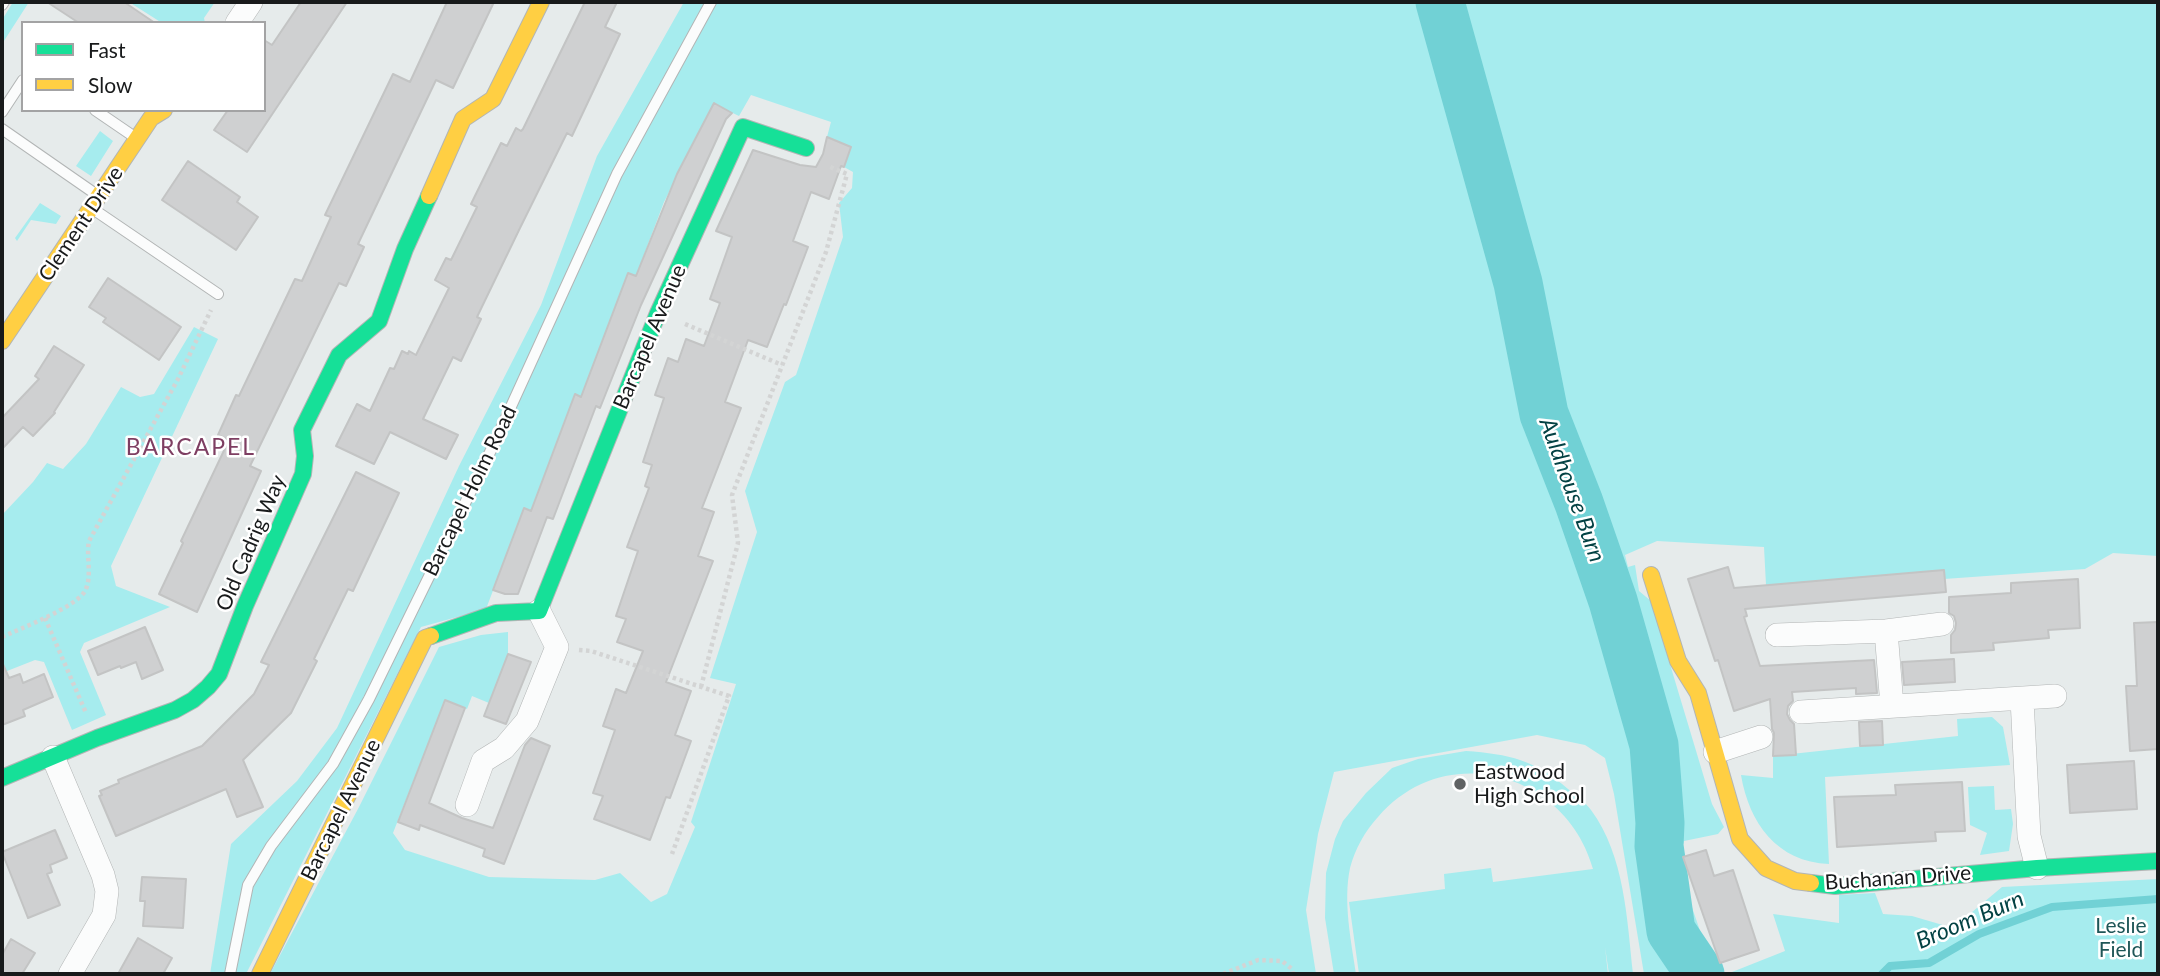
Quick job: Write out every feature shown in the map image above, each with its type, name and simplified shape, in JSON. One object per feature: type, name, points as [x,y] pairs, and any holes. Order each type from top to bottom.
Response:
[{"type":"street","points":[[238,21],[251,2]]},
{"type":"street","name":"Old Cadrig Way","points":[[2,778],[97,738],[175,710],[193,700],[219,674],[245,606],[303,474],[302,430],[339,355],[379,321],[405,249],[463,119],[493,99],[541,2]]},
{"type":"street","name":"Clement Drive","points":[[2,341],[151,118],[161,112]]},
{"type":"street","name":"Barcapel Avenue","points":[[260,974],[425,638],[496,613],[539,611],[658,313],[743,127],[806,148]]},
{"type":"street","name":"Buchanan Drive","points":[[1651,575],[1678,661],[1698,694],[1740,839],[1766,869],[1795,881],[1835,886],[2158,860]]},
{"type":"street","points":[[467,805],[483,761],[503,748],[527,721],[557,648],[539,611]]},
{"type":"street","points":[[1777,635],[1886,631],[1942,624]]},
{"type":"street","points":[[1886,631],[1892,706]]},
{"type":"street","points":[[1801,712],[2055,696]]},
{"type":"street","points":[[2022,699],[2029,836],[2037,868]]},
{"type":"street","points":[[1715,752],[1761,737]]},
{"type":"street","points":[[53,757],[103,875],[107,891],[104,915],[70,974]]},
{"type":"lane","name":"Barcapel Holm Road","points":[[230,974],[248,886],[271,846],[333,765],[369,699],[493,446],[617,174],[711,2]]},
{"type":"lane","points":[[2,112],[21,83]]},
{"type":"lane","points":[[98,112],[138,139]]},
{"type":"lane","points":[[2,130],[218,294]]},
{"type":"path","points":[[701,687],[738,543],[732,495],[826,252],[847,174],[803,157],[806,148]]},
{"type":"path","points":[[2,637],[46,618],[80,598],[86,590],[89,541],[177,380],[218,294]]},
{"type":"path","points":[[658,313],[782,365]]},
{"type":"path","points":[[46,618],[97,738]]},
{"type":"path","points":[[557,648],[591,651],[729,695],[673,854]]},
{"type":"path","points":[[1223,974],[1258,960],[1282,961],[1292,969],[1293,974]]},
{"type":"green space","points":[[13,2],[29,2],[2,44],[2,20]]},
{"type":"green space","points":[[129,2],[215,2],[205,21],[159,21]]},
{"type":"green space","points":[[684,2],[2158,2],[2158,556],[2113,553],[2085,569],[1944,579],[1943,570],[1766,585],[1764,547],[1657,541],[1625,555],[1628,567],[1635,565],[1639,591],[1651,601],[1712,804],[1724,827],[1718,834],[1684,841],[1677,864],[1715,974],[1644,974],[1614,794],[1605,758],[1585,745],[1537,735],[1334,772],[1318,834],[1306,910],[1316,974],[270,974],[359,807],[439,647],[481,635],[508,632],[508,654],[489,703],[472,696],[467,709],[445,700],[393,833],[405,850],[489,877],[595,880],[620,873],[651,902],[667,894],[695,827],[691,822],[736,684],[710,678],[757,532],[745,491],[785,382],[796,375],[843,237],[839,203],[852,188],[853,172],[844,167],[851,147],[827,137],[831,122],[751,95],[739,116],[714,104],[664,202],[636,276],[581,397],[575,395],[531,511],[524,509],[486,609],[421,627],[246,974],[210,974],[231,844],[297,781],[337,728],[459,466],[541,305],[597,156]]},
{"type":"green space","points":[[100,131],[113,141],[91,176],[76,166]]},
{"type":"green space","points":[[40,203],[61,216],[56,224],[31,220],[17,241],[15,238]]},
{"type":"green space","points":[[194,327],[218,339],[111,566],[116,586],[170,607],[84,643],[80,652],[106,715],[72,730],[44,662],[35,660],[2,673],[2,515],[47,463],[63,469],[86,444],[121,387],[140,397],[154,394]]},
{"type":"green space","points":[[1992,717],[2003,727],[2010,765],[1825,777],[1829,864],[1811,862],[1780,848],[1759,824],[1745,793],[1741,775],[1773,778],[1773,756],[1958,736],[1957,719]]},
{"type":"green space","points":[[1466,751],[1495,754],[1533,765],[1556,779],[1591,810],[1611,847],[1618,868],[1633,974],[1609,974],[1605,947],[1608,974],[1359,974],[1349,902],[1445,889],[1444,874],[1491,868],[1493,882],[1593,869],[1579,836],[1557,809],[1531,789],[1500,777],[1468,774],[1436,779],[1405,793],[1378,817],[1365,834],[1352,861],[1347,894],[1356,974],[1334,974],[1325,918],[1326,873],[1343,821],[1366,793],[1392,768],[1418,759]]},
{"type":"green space","points":[[1994,786],[1995,810],[2011,809],[2013,824],[2009,851],[1980,855],[1987,833],[1970,825],[1968,787]]},
{"type":"green space","name":"Leslie Field","points":[[2158,879],[2158,974],[1727,974],[1785,951],[1773,914],[1839,923],[1839,895],[1875,893],[1883,914],[1912,916],[1953,928],[2002,887]]},
{"type":"building","points":[[47,2],[124,2],[152,21],[76,21]]},
{"type":"building","points":[[301,2],[347,2],[247,152],[214,130],[227,112],[266,112],[266,41],[272,45]]},
{"type":"building","points":[[447,2],[494,2],[453,88],[436,80],[358,244],[364,247],[346,286],[339,283],[250,466],[261,471],[197,612],[159,594],[229,440],[218,435],[295,279],[302,281],[331,217],[325,215],[393,74],[410,82]]},
{"type":"building","points":[[585,2],[617,2],[605,27],[620,34],[572,136],[567,133],[520,228],[477,317],[481,319],[461,361],[453,357],[423,419],[458,435],[446,459],[390,432],[374,464],[336,446],[357,404],[370,411],[390,368],[394,369],[402,351],[416,355],[449,288],[435,280],[446,258],[451,260],[477,207],[471,204],[501,143],[507,146],[516,128],[521,131],[523,129]]},
{"type":"building","points":[[714,103],[732,113],[726,119],[641,305],[600,408],[596,406],[553,519],[547,517],[518,594],[493,590],[524,508],[531,511],[575,394],[581,397],[628,273],[636,276],[677,174]]},
{"type":"building","points":[[827,137],[851,147],[844,167],[841,166],[829,199],[811,192],[793,241],[808,247],[786,305],[784,304],[767,347],[748,340],[725,402],[741,408],[702,508],[714,512],[698,556],[713,561],[666,682],[691,691],[675,735],[691,741],[670,798],[666,797],[650,840],[594,819],[603,796],[593,793],[615,730],[603,726],[616,689],[626,693],[643,651],[617,642],[626,619],[616,616],[638,551],[627,547],[649,488],[645,486],[652,465],[643,462],[664,398],[655,395],[668,358],[678,362],[686,339],[704,346],[720,303],[710,299],[732,237],[716,231],[753,150],[800,165],[816,167]]},
{"type":"building","points":[[188,161],[240,197],[237,202],[258,217],[236,250],[162,200]]},
{"type":"building","points":[[108,278],[181,327],[159,360],[103,322],[106,318],[89,307]]},
{"type":"building","points":[[54,346],[84,365],[55,413],[33,436],[23,427],[2,449],[2,418],[39,379],[35,376]]},
{"type":"building","points":[[356,472],[399,493],[353,591],[348,589],[291,713],[243,760],[263,807],[237,817],[226,789],[116,836],[99,796],[102,795],[100,791],[119,783],[118,780],[202,746],[254,694],[269,665],[261,662]]},
{"type":"building","points":[[1728,567],[1734,588],[1944,570],[1946,592],[1745,609],[1747,616],[1744,617],[1760,666],[1874,660],[1877,693],[1856,694],[1856,688],[1792,692],[1793,701],[1788,706],[1787,714],[1794,724],[1796,755],[1773,756],[1774,733],[1770,699],[1734,711],[1688,579]]},
{"type":"building","points":[[2078,579],[2080,628],[2048,630],[2049,638],[1993,643],[1994,650],[1951,653],[1951,635],[1956,623],[1954,616],[1949,613],[1949,597],[2011,593],[2011,583]]},
{"type":"building","points":[[2158,622],[2158,749],[2130,751],[2126,686],[2137,686],[2134,623]]},
{"type":"building","points":[[145,627],[163,670],[142,679],[136,662],[98,675],[88,651]]},
{"type":"building","points":[[508,654],[531,662],[506,724],[484,716]]},
{"type":"building","points":[[1954,659],[1955,682],[1904,685],[1902,662]]},
{"type":"building","points":[[2,662],[9,678],[20,674],[23,683],[44,674],[53,697],[23,710],[25,716],[2,725]]},
{"type":"building","points":[[445,700],[465,708],[429,803],[462,818],[493,828],[525,745],[531,738],[550,746],[504,864],[483,856],[485,849],[420,825],[419,830],[398,822]]},
{"type":"building","points":[[1882,721],[1883,745],[1860,746],[1859,722]]},
{"type":"building","points":[[2134,761],[2137,809],[2070,813],[2067,765]]},
{"type":"building","points":[[1962,782],[1965,831],[1935,832],[1936,841],[1837,847],[1834,797],[1896,795],[1895,785]]},
{"type":"building","points":[[55,830],[67,858],[50,865],[52,872],[47,874],[60,905],[28,918],[2,852]]},
{"type":"building","points":[[1706,850],[1714,876],[1733,870],[1759,950],[1720,963],[1683,857]]},
{"type":"building","points":[[142,877],[186,879],[183,928],[143,926],[145,901],[140,901]]},
{"type":"building","points":[[138,938],[172,958],[163,974],[118,974]]},
{"type":"building","points":[[11,939],[35,953],[22,974],[2,974],[2,955]]},
{"type":"waterway","name":"Auldhouse Burn","points":[[1440,2],[1518,283],[1544,414],[1613,601],[1654,745],[1660,823],[1659,846],[1671,931],[1700,974]]},
{"type":"waterway","name":"Broom Burn","points":[[1882,974],[1890,966],[1929,963],[1979,934],[2052,907],[2158,899]]},
{"type":"traffic: fast","points":[[431,636],[496,613],[539,611],[658,313],[743,127],[806,148]]},
{"type":"traffic: fast","points":[[2,778],[97,738],[175,710],[193,700],[219,674],[245,606],[303,474],[305,456],[302,430],[339,355],[379,321],[405,249],[429,196]]},
{"type":"traffic: fast","points":[[1811,883],[1835,886],[2037,868],[2158,861]]},
{"type":"traffic: slow","points":[[429,196],[463,119],[493,99],[541,2]]},
{"type":"traffic: slow","points":[[2,341],[151,118],[161,112]]},
{"type":"traffic: slow","points":[[1651,575],[1678,661],[1698,693],[1740,839],[1766,868],[1795,881],[1811,883]]},
{"type":"traffic: slow","points":[[260,974],[425,638],[431,636]]},
{"type":"place","name":"Eastwood High School","points":[[1460,784]]},
{"type":"district","name":"BARCAPEL","points":[[191,448]]}]
